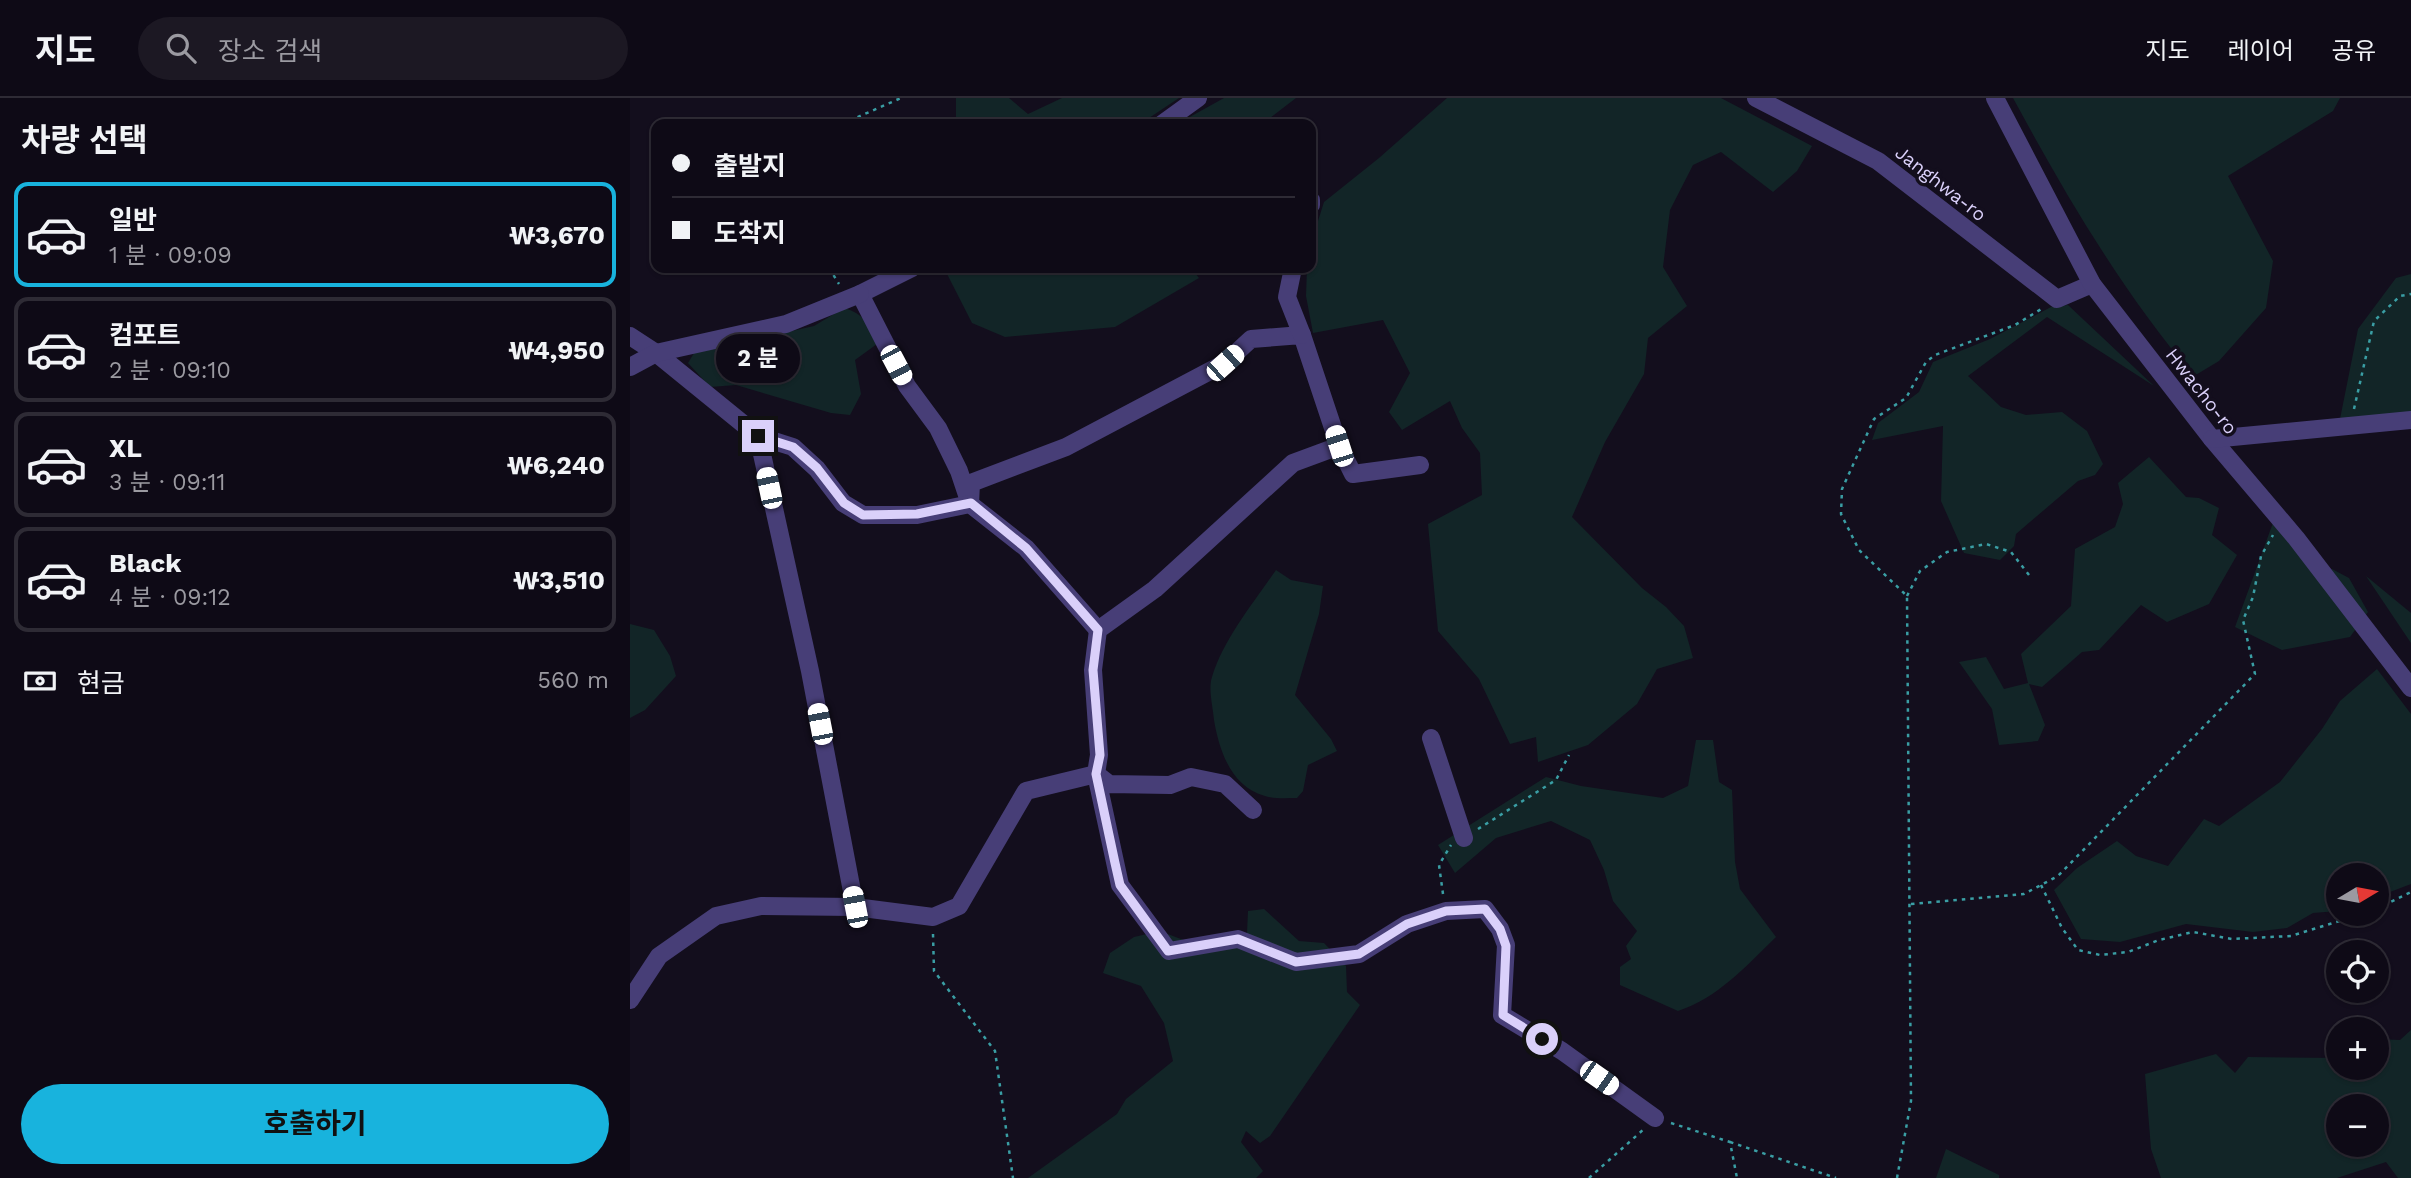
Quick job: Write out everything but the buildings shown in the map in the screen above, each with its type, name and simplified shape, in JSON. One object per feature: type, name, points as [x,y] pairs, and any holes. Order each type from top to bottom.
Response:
[{"type":"street","points":[[1173,119],[1198,98]]},
{"type":"street","name":"Janghwa-ro","points":[[1756,98],[1878,161],[2057,299]]},
{"type":"street","name":"Hwacho-ro","points":[[1995,98],[2092,284],[2411,688]]},
{"type":"street","points":[[630,367],[656,353],[786,324],[855,296],[902,273]]},
{"type":"street","points":[[1292,273],[1287,297],[1339,446],[1353,474],[1420,465]]},
{"type":"street","points":[[2057,299],[2092,284]]},
{"type":"street","points":[[855,296],[907,386],[938,428],[971,503],[1026,548],[1098,630]]},
{"type":"street","points":[[971,503],[971,483],[1066,447],[1225,363],[1251,340],[1302,335]]},
{"type":"street","points":[[630,336],[656,353],[758,436],[793,447],[817,468],[844,503],[863,515],[917,514],[971,503]]},
{"type":"street","points":[[2212,439],[2411,420]]},
{"type":"street","points":[[758,436],[810,671],[855,907]]},
{"type":"street","points":[[1339,446],[1293,463],[1155,589],[1098,630],[1093,670],[1100,755],[1096,774],[1120,885],[1168,951],[1238,939],[1296,962],[1359,954],[1407,924],[1446,911],[1485,909],[1500,929],[1506,946],[1503,1015],[1562,1051],[1655,1118]]},
{"type":"street","points":[[1431,738],[1464,838]]},
{"type":"street","points":[[630,1000],[659,956],[716,916],[761,906],[855,907],[933,917],[959,906],[1026,791],[1096,774]]},
{"type":"street","points":[[1096,774],[1109,784],[1170,785],[1191,777],[1225,785],[1254,810]]},
{"type":"path","points":[[853,119],[901,98]]},
{"type":"path","points":[[833,273],[855,296]]},
{"type":"path","points":[[2350,426],[2374,321],[2400,296],[2411,295]]},
{"type":"path","points":[[1907,596],[1859,550],[1841,514],[1842,489],[1874,419],[1906,398],[1926,362],[1936,355],[2015,325],[2057,299]]},
{"type":"path","points":[[1911,904],[2024,894],[2058,876],[2255,674],[2243,620],[2253,597],[2260,556],[2281,521]]},
{"type":"path","points":[[1897,1178],[1911,1101],[1907,596],[1920,571],[1947,552],[1986,544],[2011,552],[2029,575]]},
{"type":"path","points":[[1446,911],[1438,864],[1449,847],[1556,780],[1569,755]]},
{"type":"path","points":[[2041,885],[2062,928],[2078,950],[2100,955],[2128,952],[2159,940],[2193,932],[2232,939],[2291,936],[2326,925]]},
{"type":"path","points":[[2389,903],[2411,892]]},
{"type":"path","points":[[933,917],[934,971],[995,1051],[1013,1178]]},
{"type":"path","points":[[1590,1178],[1655,1118],[1836,1178]]},
{"type":"path","points":[[1730,1142],[1737,1178]]},
{"type":"green space","points":[[956,98],[1009,98],[1028,114],[1062,98],[1179,98],[1148,119],[956,119]]},
{"type":"green space","points":[[1224,98],[1296,98],[1269,119],[1188,118]]},
{"type":"green space","points":[[1447,98],[1721,98],[1812,146],[1797,171],[1773,192],[1721,152],[1693,165],[1670,210],[1663,267],[1687,306],[1648,338],[1644,374],[1605,442],[1572,517],[1684,626],[1693,658],[1657,669],[1637,704],[1588,745],[1538,762],[1536,737],[1510,744],[1479,679],[1438,631],[1428,524],[1482,495],[1480,453],[1462,428],[1450,401],[1402,430],[1389,412],[1410,373],[1383,320],[1313,333],[1306,296],[1307,273],[1316,273],[1316,227],[1324,202]]},
{"type":"green space","points":[[2013,98],[2340,98],[2333,111],[2228,176],[2273,261],[2266,308],[2219,361],[2194,376],[2168,344],[2096,242]]},
{"type":"green space","points":[[947,273],[1195,273],[1199,278],[1115,327],[1005,337],[972,323]]},
{"type":"green space","points":[[2411,274],[2411,414],[2340,419],[2358,329],[2396,278]]},
{"type":"green space","points":[[2068,305],[2154,386],[2047,317],[1968,376],[2001,407],[2026,415],[2062,412],[2087,431],[2103,464],[2095,475],[2078,481],[2016,534],[2014,546],[2000,560],[1964,553],[1941,501],[1943,426],[1872,440],[1878,423],[1919,392],[1933,362],[1990,339],[2051,307]]},
{"type":"green space","points":[[844,308],[857,313],[865,321],[877,344],[855,360],[861,394],[850,415],[831,413],[736,385],[710,387],[688,363],[694,353],[814,326]]},
{"type":"green space","points":[[2149,457],[2186,497],[2199,498],[2219,508],[2212,535],[2237,555],[2209,604],[2167,622],[2141,605],[2099,650],[2082,652],[2042,687],[2029,684],[2045,725],[2038,741],[1999,745],[1992,709],[1959,662],[1986,657],[2004,689],[2028,683],[2021,654],[2071,606],[2075,549],[2115,527],[2123,504],[2118,483]]},
{"type":"green space","points":[[2274,520],[2315,573],[2332,569],[2349,578],[2368,612],[2350,637],[2282,650],[2235,627]]},
{"type":"green space","points":[[1276,570],[1291,580],[1323,586],[1319,614],[1295,695],[1331,739],[1337,751],[1308,765],[1303,791],[1297,798],[1265,796],[1243,785],[1235,776],[1219,743],[1211,698],[1212,677],[1224,649]]},
{"type":"green space","points":[[2366,576],[2411,613],[2411,643]]},
{"type":"green space","points":[[630,624],[654,630],[670,656],[676,676],[645,710],[630,718]]},
{"type":"green space","points":[[2377,669],[2411,714],[2411,884],[2389,892],[2389,863],[2326,863],[2326,912],[2313,913],[2287,928],[2253,932],[2186,924],[2120,942],[2081,939],[2054,890],[2077,868],[2117,841],[2136,856],[2168,866],[2204,819],[2219,826],[2280,782],[2322,729],[2340,701]]},
{"type":"green space","points":[[1696,740],[1713,740],[1719,782],[1732,790],[1735,862],[1740,889],[1776,937],[1719,990],[1678,1011],[1620,985],[1620,967],[1631,959],[1626,946],[1637,931],[1613,901],[1604,870],[1590,840],[1551,821],[1496,838],[1455,873],[1438,845],[1546,777],[1581,786],[1663,798],[1688,786]]},
{"type":"green space","points":[[1264,909],[1299,941],[1324,943],[1346,966],[1347,992],[1360,1005],[1270,1136],[1260,1143],[1246,1131],[1241,1142],[1263,1171],[1256,1178],[1028,1178],[1117,1114],[1126,1099],[1173,1061],[1164,1023],[1141,986],[1103,973],[1110,953],[1134,937],[1160,931],[1186,941],[1247,933],[1248,911]]},
{"type":"green space","points":[[2411,1030],[2411,1178],[2398,1178],[2386,1162],[2337,1178],[2161,1178],[2151,1149],[2145,1074],[2216,1054],[2235,1073],[2248,1057],[2326,1058],[2326,1080],[2389,1080],[2389,1040],[2400,1040]]},
{"type":"green space","points":[[1946,1149],[1999,1175],[1999,1178],[1936,1178]]},
{"type":"route","points":[[758,436],[793,447],[817,468],[844,503],[863,515],[917,514],[971,503],[1026,548],[1098,630],[1093,670],[1100,755],[1096,774],[1115,863],[1120,885],[1168,951],[1238,939],[1296,962],[1359,954],[1407,924],[1446,911],[1485,909],[1500,929],[1506,946],[1503,1015],[1542,1039]]}]
